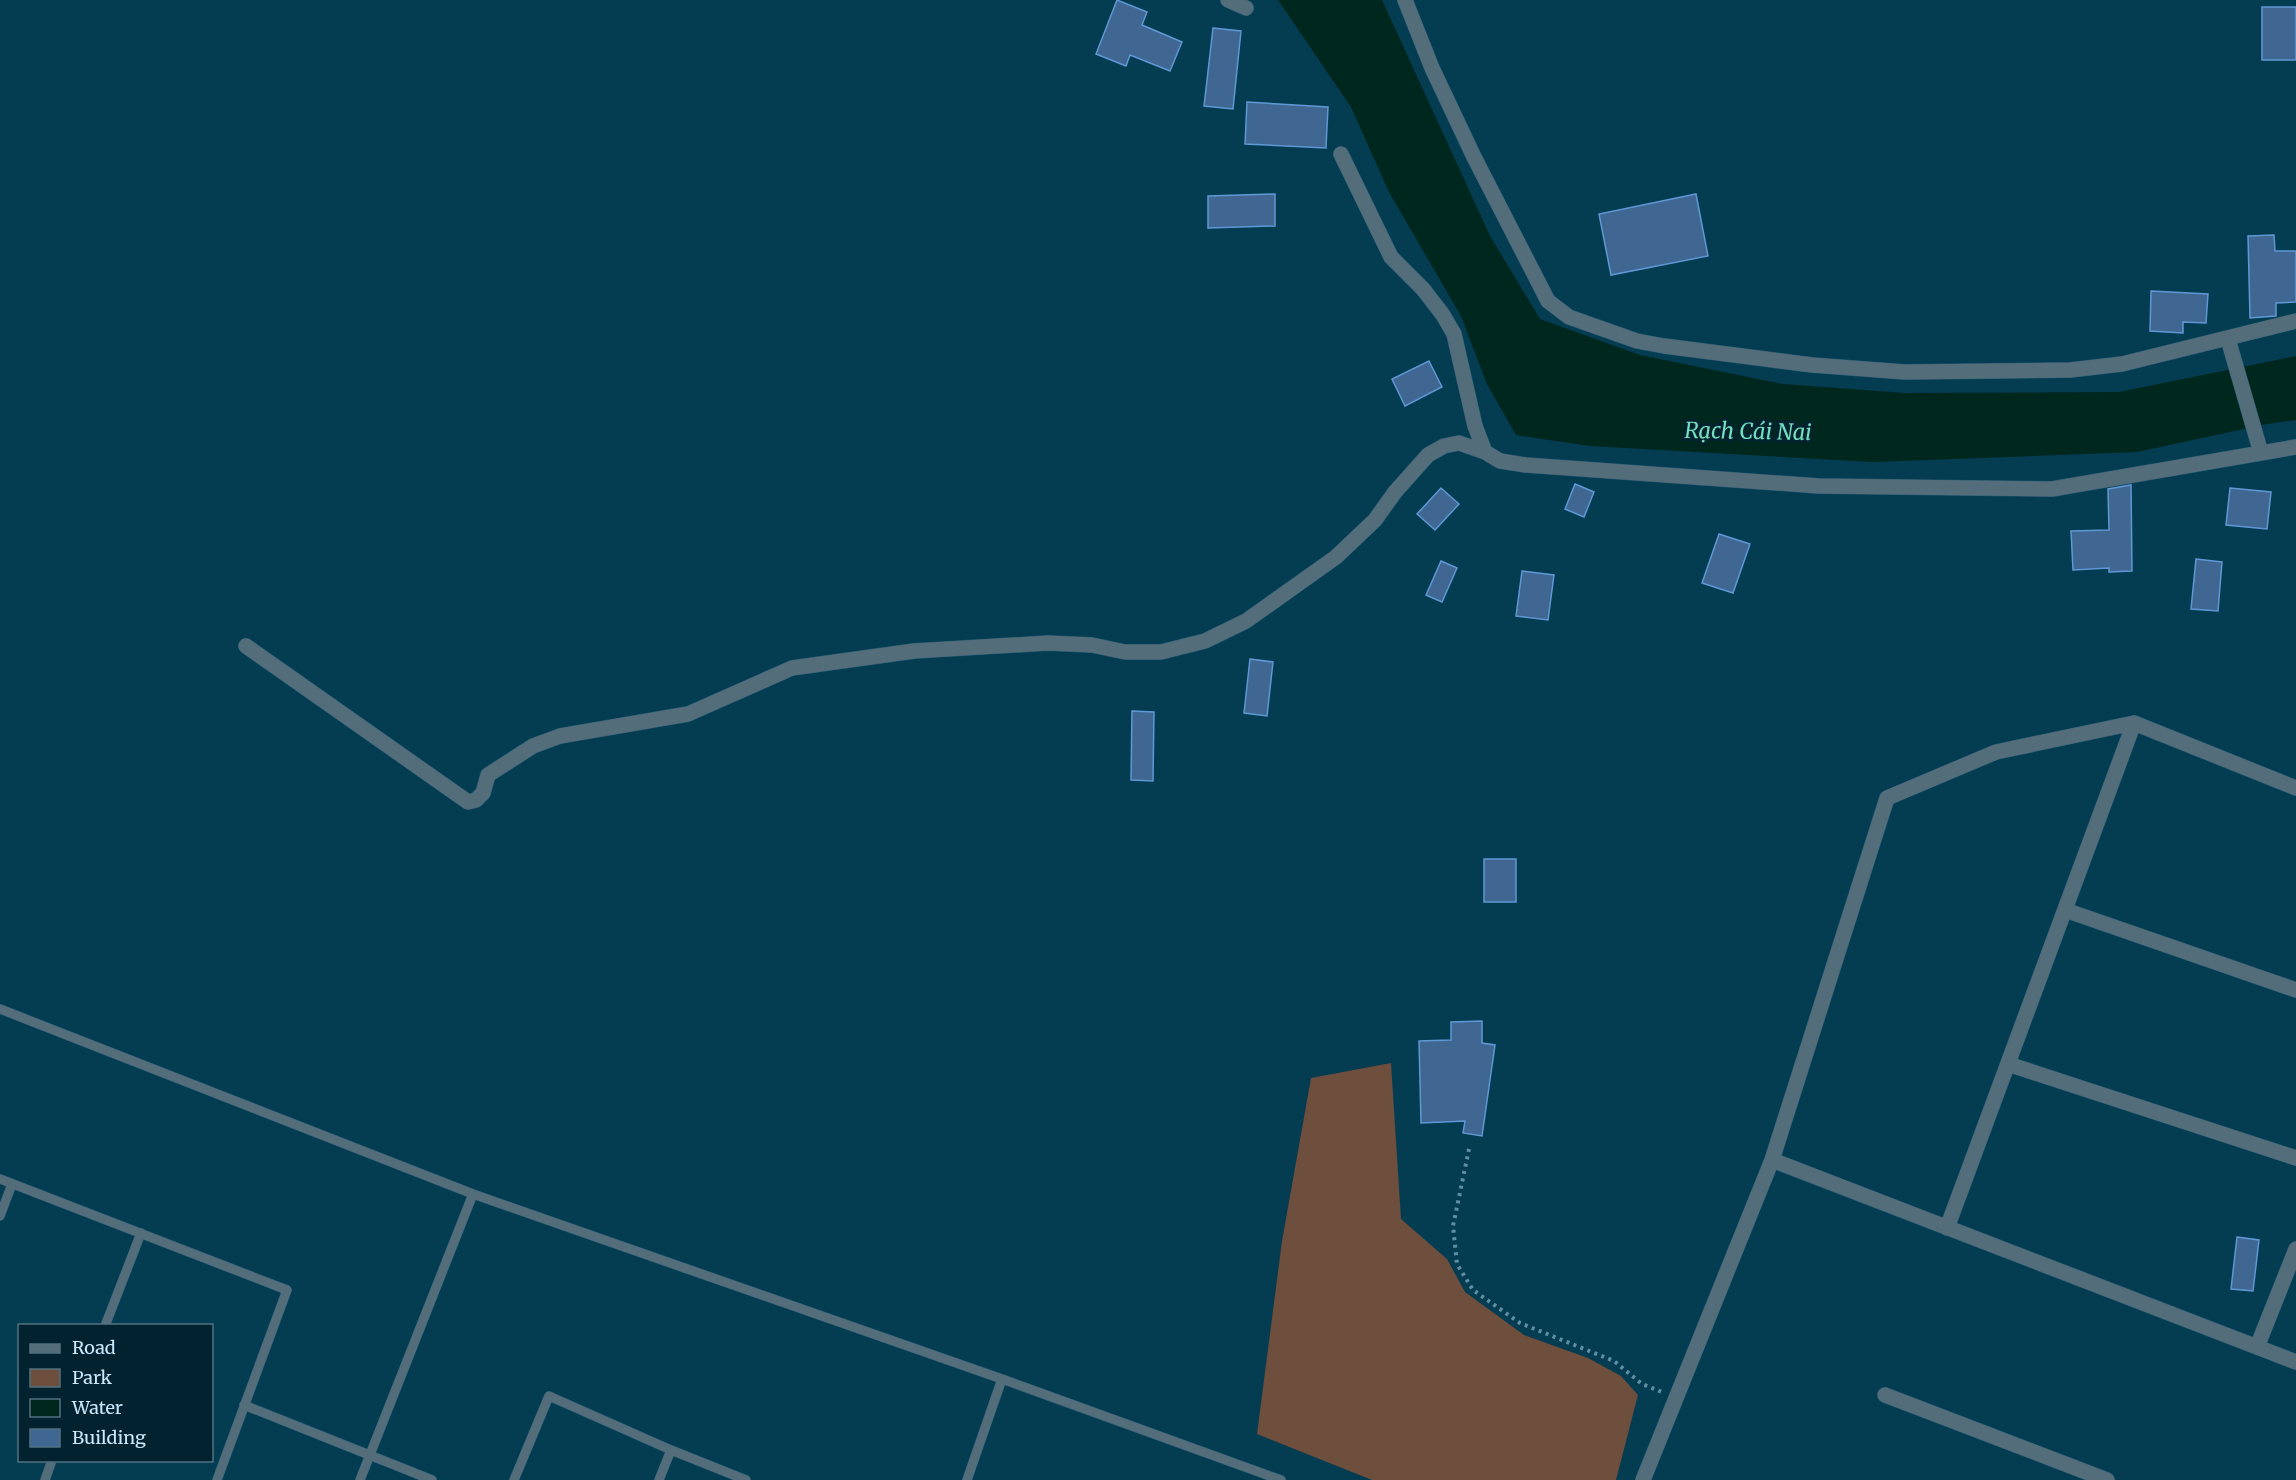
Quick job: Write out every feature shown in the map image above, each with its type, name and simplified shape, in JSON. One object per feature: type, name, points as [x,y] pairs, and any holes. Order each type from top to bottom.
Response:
[{"type":"street","points":[[1228,0],[1246,8]]},
{"type":"street","points":[[1405,0],[1432,68],[1474,157],[1548,301],[1569,317],[1637,341],[1664,346],[1812,365],[1905,372],[2070,370],[2122,364],[2296,321]]},
{"type":"street","points":[[1341,154],[1391,257],[1423,290],[1443,315],[1454,334],[1475,426],[1485,452]]},
{"type":"street","points":[[2228,339],[2261,453]]},
{"type":"street","points":[[246,646],[468,802],[476,800],[483,793],[488,776],[532,746],[560,736],[688,714],[792,668],[914,651],[1048,643],[1092,645],[1125,652],[1161,652],[1204,641],[1246,621],[1336,557],[1375,520],[1395,492],[1428,455],[1444,446],[1459,443],[1485,452],[1500,461],[1526,465],[1807,485],[2052,489],[2296,447]]},
{"type":"street","points":[[1947,1228],[2134,723]]},
{"type":"street","points":[[1643,1480],[1772,1160],[1887,798],[1996,752],[2134,723],[2296,788]]},
{"type":"street","points":[[2065,910],[2296,990]]},
{"type":"street","points":[[2008,1064],[2296,1158]]},
{"type":"street","points":[[1772,1160],[2296,1362]]},
{"type":"street","points":[[2257,1347],[2296,1249]]},
{"type":"street","points":[[1885,1395],[2107,1480]]},
{"type":"lane","points":[[0,1009],[473,1194],[1002,1379],[1281,1480]]},
{"type":"lane","points":[[0,1179],[287,1290],[217,1480]]},
{"type":"lane","points":[[0,1216],[12,1184]]},
{"type":"lane","points":[[360,1480],[473,1194]]},
{"type":"lane","points":[[106,1324],[141,1233]]},
{"type":"lane","points":[[968,1480],[1002,1379]]},
{"type":"lane","points":[[514,1480],[549,1396],[671,1450],[746,1480]]},
{"type":"lane","points":[[244,1405],[432,1480]]},
{"type":"lane","points":[[659,1480],[671,1450]]},
{"type":"lane","points":[[45,1480],[52,1462]]},
{"type":"path","points":[[1469,1149],[1453,1226],[1457,1264],[1473,1290],[1520,1323],[1614,1361],[1642,1384],[1676,1398]]},
{"type":"green space","points":[[1391,1063],[1401,1219],[1447,1259],[1465,1292],[1524,1335],[1588,1358],[1621,1376],[1638,1395],[1616,1480],[1372,1480],[1257,1434],[1282,1241],[1311,1078]]},
{"type":"water","name":"Rạch Cái Nai","points":[[1278,0],[1382,0],[1490,236],[1540,319],[1640,355],[1783,384],[1905,393],[2119,392],[2296,356],[2296,420],[2267,424],[2137,452],[1873,462],[1590,446],[1516,435],[1487,384],[1461,316],[1389,192],[1351,107]]},
{"type":"building","points":[[1117,0],[1147,12],[1142,25],[1182,42],[1170,71],[1130,55],[1126,66],[1096,54]]},
{"type":"building","points":[[2262,7],[2296,7],[2296,60],[2262,60]]},
{"type":"building","points":[[1213,28],[1241,31],[1233,109],[1204,106]]},
{"type":"building","points":[[1247,102],[1328,107],[1326,148],[1245,144]]},
{"type":"building","points":[[1275,194],[1275,226],[1208,228],[1208,196]]},
{"type":"building","points":[[1696,194],[1708,256],[1611,275],[1599,214]]},
{"type":"building","points":[[2274,235],[2275,251],[2296,251],[2296,302],[2276,303],[2276,316],[2250,318],[2248,236]]},
{"type":"building","points":[[2151,291],[2208,294],[2206,323],[2183,322],[2183,333],[2150,331]]},
{"type":"building","points":[[1429,361],[1442,387],[1405,406],[1392,379]]},
{"type":"building","points":[[1575,484],[1594,492],[1584,517],[1565,509]]},
{"type":"building","points":[[2131,485],[2132,571],[2109,572],[2109,568],[2073,570],[2071,531],[2109,530],[2108,489]]},
{"type":"building","points":[[1441,488],[1459,504],[1435,530],[1417,514]]},
{"type":"building","points":[[2230,488],[2271,492],[2267,529],[2226,525]]},
{"type":"building","points":[[1719,534],[1750,544],[1733,593],[1702,583]]},
{"type":"building","points":[[2196,559],[2222,562],[2218,611],[2191,609]]},
{"type":"building","points":[[1441,561],[1457,568],[1442,602],[1426,595]]},
{"type":"building","points":[[1522,571],[1554,575],[1548,620],[1516,616]]},
{"type":"building","points":[[1250,659],[1273,662],[1267,716],[1244,713]]},
{"type":"building","points":[[1132,711],[1154,712],[1153,781],[1131,780]]},
{"type":"building","points":[[1484,859],[1516,859],[1516,902],[1484,902]]},
{"type":"building","points":[[1482,1021],[1482,1043],[1495,1045],[1482,1136],[1463,1133],[1465,1121],[1421,1123],[1419,1041],[1451,1040],[1451,1022]]},
{"type":"building","points":[[2237,1237],[2259,1240],[2253,1291],[2231,1289]]}]
